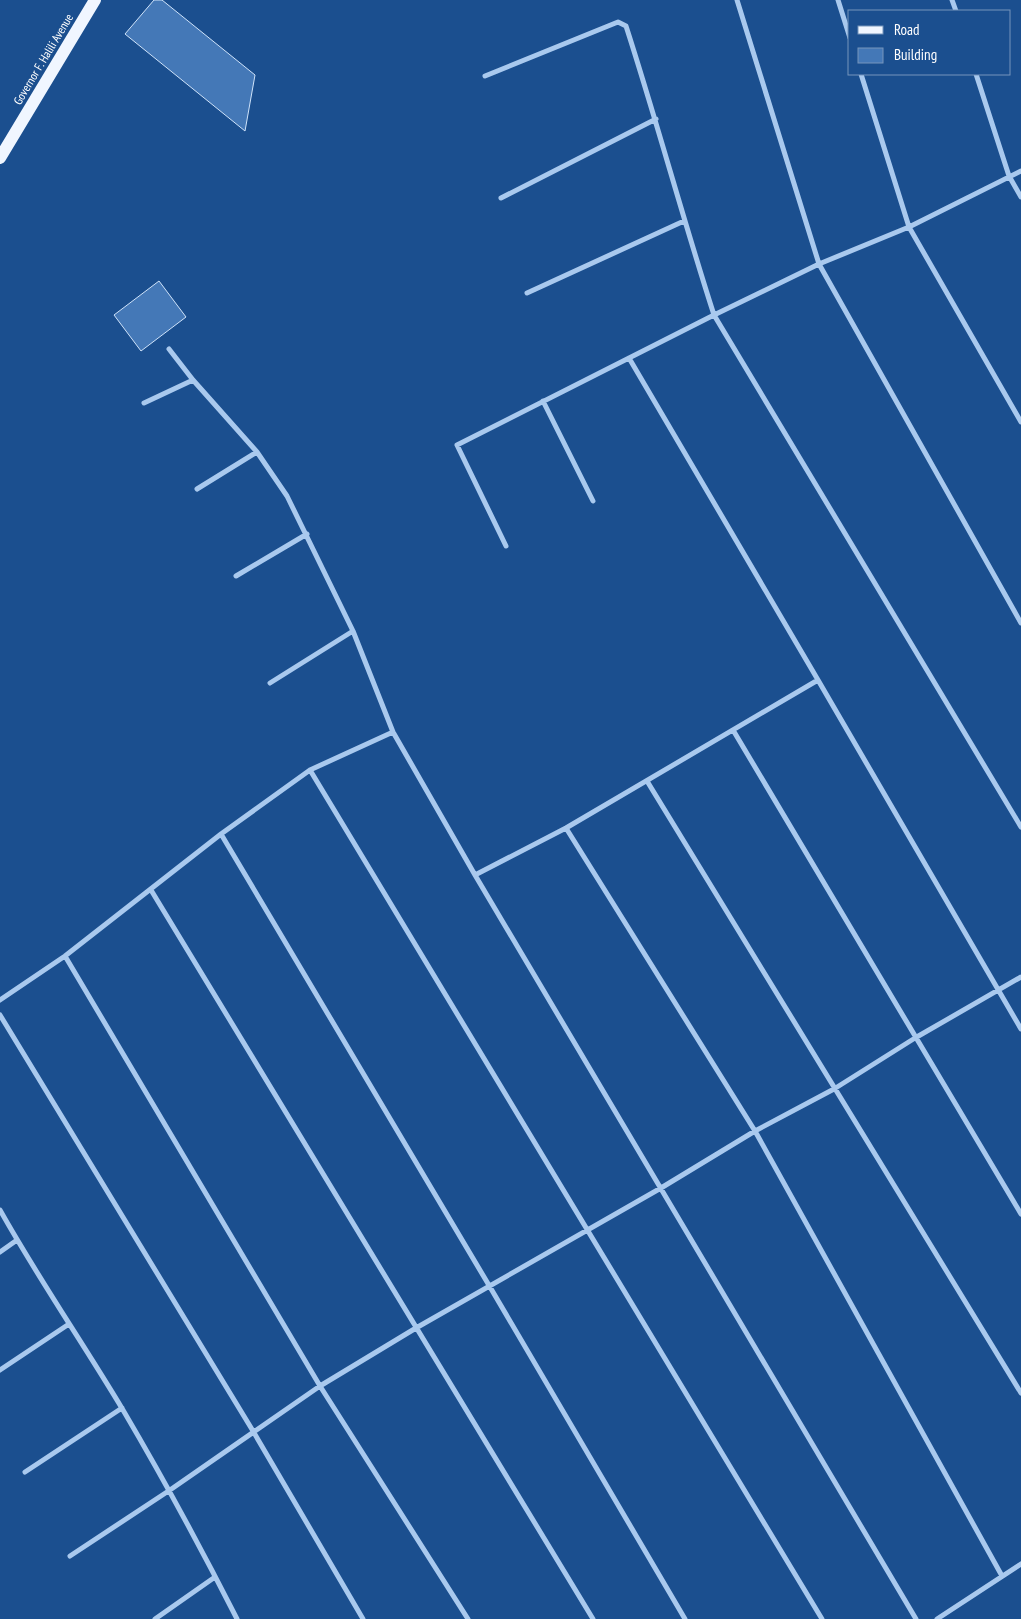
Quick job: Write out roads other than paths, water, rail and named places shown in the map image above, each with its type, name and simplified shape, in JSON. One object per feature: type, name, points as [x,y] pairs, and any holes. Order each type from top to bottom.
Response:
[{"type":"main road","name":"Governor F. Halili Avenue","points":[[0,158],[95,0]]},
{"type":"street","points":[[737,0],[819,264],[1021,624]]},
{"type":"street","points":[[838,0],[848,32]]},
{"type":"street","points":[[485,76],[618,22],[626,26],[656,119],[684,221],[714,315],[1021,827]]},
{"type":"street","points":[[861,75],[909,227],[1021,422]]},
{"type":"street","points":[[976,75],[1009,176],[1021,197]]},
{"type":"street","points":[[501,198],[656,119]]},
{"type":"street","points":[[506,546],[457,445],[714,315],[819,264],[909,227],[1021,171]]},
{"type":"street","points":[[527,293],[684,221]]},
{"type":"street","points":[[169,349],[193,380],[257,452],[287,496],[353,631],[393,732],[475,875],[916,1619]]},
{"type":"street","points":[[629,358],[1021,1029]]},
{"type":"street","points":[[144,404],[193,380]]},
{"type":"street","points":[[543,401],[593,501]]},
{"type":"street","points":[[197,489],[257,452]]},
{"type":"street","points":[[236,576],[307,534]]},
{"type":"street","points":[[270,683],[353,631]]},
{"type":"street","points":[[475,875],[566,828],[818,680]]},
{"type":"street","points":[[732,730],[1021,1214]]},
{"type":"street","points":[[0,1000],[65,956],[222,834],[310,770],[393,732]]},
{"type":"street","points":[[310,770],[822,1619]]},
{"type":"street","points":[[647,781],[1021,1393]]},
{"type":"street","points":[[566,828],[755,1131],[1002,1576]]},
{"type":"street","points":[[222,834],[685,1619]]},
{"type":"street","points":[[151,890],[593,1619]]},
{"type":"street","points":[[65,956],[320,1386],[468,1619]]},
{"type":"street","points":[[70,1556],[170,1490],[320,1386],[416,1328],[661,1188],[755,1131],[834,1088],[915,1038],[1021,977]]},
{"type":"street","points":[[0,1015],[253,1431],[362,1619]]},
{"type":"street","points":[[0,1210],[122,1408],[170,1490],[236,1619]]},
{"type":"street","points":[[0,1252],[17,1240]]},
{"type":"street","points":[[0,1370],[69,1324]]},
{"type":"street","points":[[25,1472],[122,1408]]},
{"type":"street","points":[[937,1619],[1021,1564]]},
{"type":"street","points":[[155,1619],[215,1577]]}]
